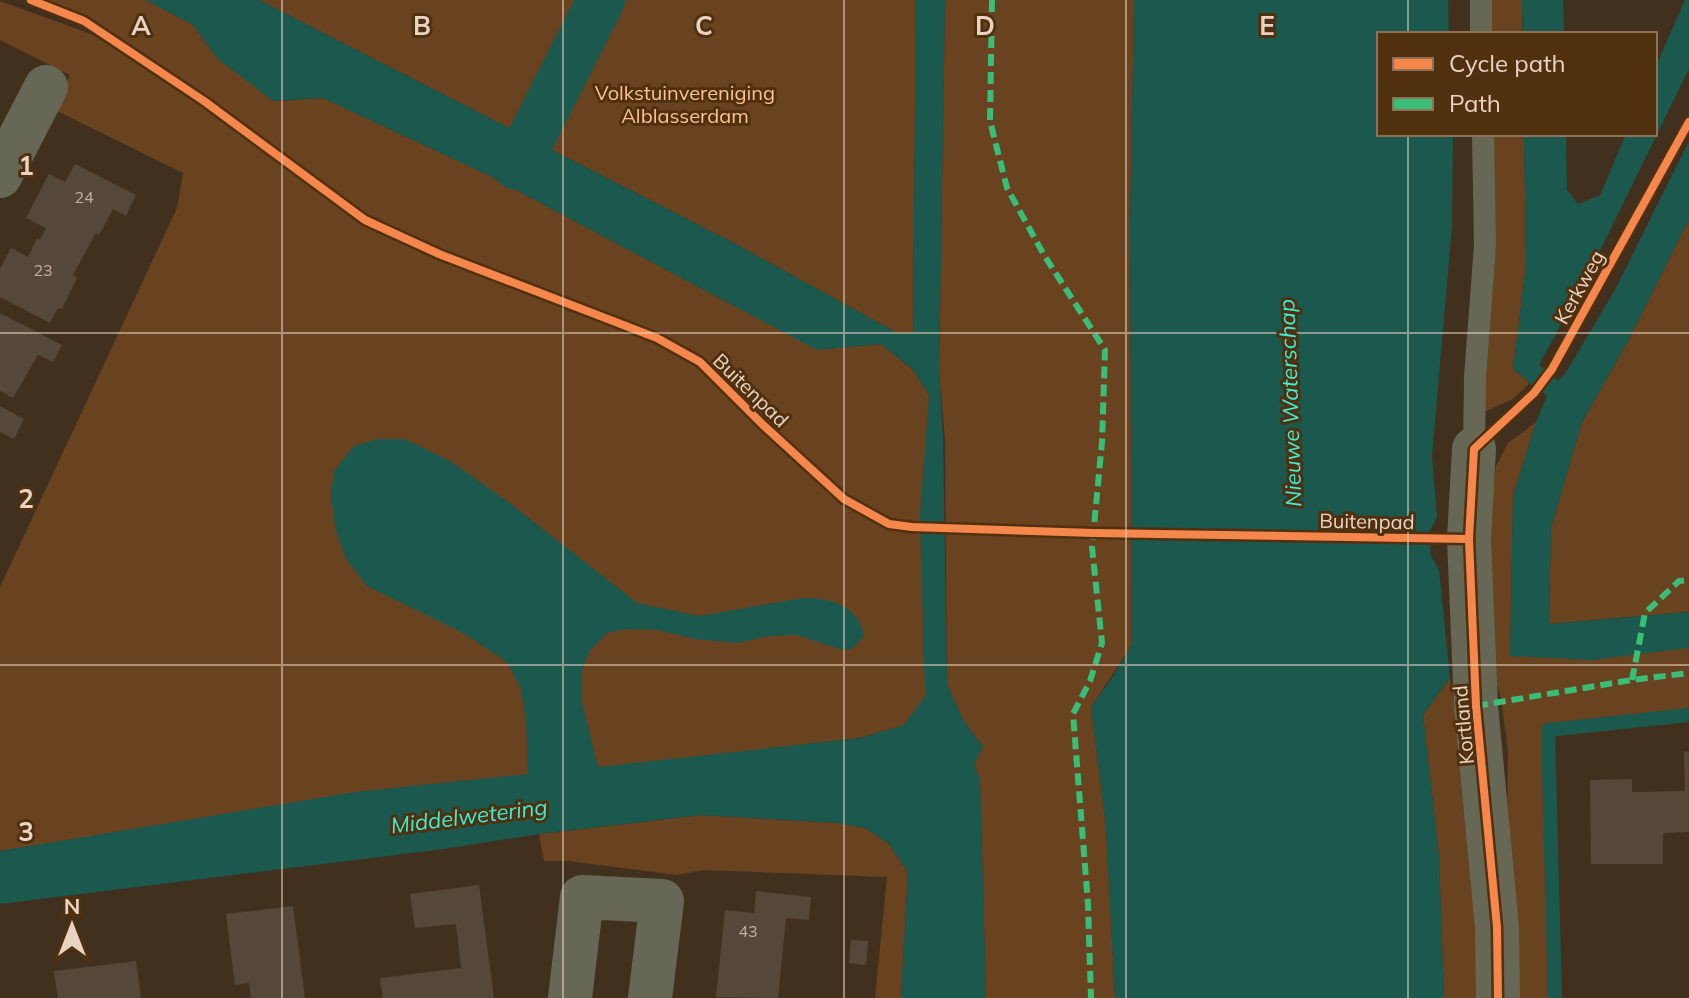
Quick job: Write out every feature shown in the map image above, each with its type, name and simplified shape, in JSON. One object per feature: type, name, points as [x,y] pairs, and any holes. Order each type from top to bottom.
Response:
[{"type":"street","points":[[0,176],[46,87]]},
{"type":"street","name":"Kortland","points":[[1474,449],[1469,555],[1476,706],[1497,927],[1498,998]]},
{"type":"street","points":[[570,998],[582,897],[662,901],[650,998]]},
{"type":"lane","points":[[1481,0],[1481,32]]},
{"type":"lane","name":"Kortland","points":[[1474,449],[1475,377],[1485,245],[1483,136]]},
{"type":"green space","points":[[42,0],[146,0],[193,25],[217,58],[280,101],[323,98],[488,175],[757,318],[827,349],[881,344],[913,370],[929,395],[926,447],[928,703],[915,711],[904,725],[860,738],[636,764],[98,835],[0,851],[0,587],[177,208],[183,173],[53,109],[70,75],[0,40],[0,1],[91,34],[170,82],[222,119],[225,112],[97,25]]},
{"type":"green space","name":"Volkstuinvereniging Alblasserdam","points":[[259,0],[916,0],[913,333],[897,333],[732,242]]},
{"type":"green space","points":[[945,0],[1134,0],[1130,227],[1132,645],[1091,707],[1106,827],[1115,998],[986,998],[980,781],[974,764],[983,747],[965,723],[947,685],[945,439],[939,371]]},
{"type":"green space","points":[[1486,0],[1522,0],[1522,32],[1486,32]]},
{"type":"green space","points":[[1486,136],[1524,136],[1526,265],[1513,369],[1530,383],[1513,399],[1484,412]]},
{"type":"green space","points":[[1689,219],[1689,612],[1549,624],[1551,528],[1582,422],[1628,341]]},
{"type":"green space","points":[[1536,422],[1513,496],[1510,655],[1689,648],[1689,708],[1548,728],[1553,998],[1513,998],[1507,844],[1508,752],[1501,697],[1489,660],[1483,554],[1496,466],[1508,443]]},
{"type":"green space","points":[[1450,678],[1475,831],[1478,998],[1444,998],[1439,856],[1423,715]]},
{"type":"green space","points":[[701,815],[837,823],[865,828],[888,843],[908,872],[901,998],[875,998],[887,877],[703,870],[677,875],[568,861],[544,861],[539,834]]},
{"type":"water","name":"Middelwetering","points":[[146,0],[259,0],[732,242],[897,333],[913,333],[916,0],[945,0],[939,371],[947,685],[965,723],[983,747],[974,764],[980,780],[986,998],[901,998],[908,872],[888,843],[865,828],[837,823],[701,815],[0,904],[0,851],[355,792],[528,774],[521,689],[507,662],[463,633],[367,586],[346,559],[335,527],[331,494],[334,471],[354,446],[378,439],[405,439],[450,461],[507,501],[637,603],[699,616],[813,598],[842,605],[861,625],[864,636],[852,649],[843,650],[797,635],[769,636],[738,643],[695,639],[658,630],[625,629],[607,633],[589,652],[582,671],[582,703],[598,767],[860,738],[904,725],[925,696],[920,515],[929,395],[913,370],[881,344],[817,350],[488,175],[323,98],[273,101],[217,58],[193,25]]},
{"type":"water","name":"Nieuwe Waterschap","points":[[1134,0],[1448,0],[1449,32],[1377,32],[1377,136],[1453,136],[1452,226],[1432,456],[1437,517],[1429,533],[1431,556],[1439,570],[1450,678],[1423,715],[1439,856],[1444,998],[1115,998],[1106,827],[1091,707],[1132,645],[1130,227]]},
{"type":"water","points":[[1522,0],[1563,0],[1564,32],[1523,32]]},
{"type":"water","points":[[1685,0],[1689,0],[1689,69],[1657,134],[1657,63]]},
{"type":"water","points":[[1524,136],[1566,136],[1567,190],[1578,204],[1600,195],[1625,136],[1656,136],[1591,269],[1539,365],[1558,381],[1615,290],[1689,141],[1689,219],[1628,341],[1582,422],[1551,528],[1549,624],[1689,612],[1689,648],[1592,660],[1510,656],[1513,496],[1547,396],[1513,369],[1526,265]]},
{"type":"building","points":[[75,164],[136,195],[126,216],[113,209],[99,235],[96,233],[73,275],[77,278],[62,309],[58,308],[50,323],[0,297],[0,269],[11,248],[28,257],[46,228],[26,218],[49,174],[65,182]]},
{"type":"building","points":[[0,313],[62,345],[53,362],[38,355],[13,398],[0,391]]},
{"type":"building","points":[[0,406],[24,419],[14,439],[0,432]]},
{"type":"building","points":[[1689,751],[1689,832],[1663,833],[1663,864],[1591,864],[1590,780],[1632,779],[1632,792],[1685,791],[1684,752]]},
{"type":"building","points":[[479,885],[494,998],[383,998],[380,978],[461,968],[456,924],[415,928],[410,894]]},
{"type":"building","points":[[756,891],[811,897],[809,920],[786,918],[778,998],[716,997],[725,910],[754,913]]},
{"type":"building","points":[[293,906],[305,998],[251,998],[249,983],[235,985],[226,914]]},
{"type":"building","points":[[851,940],[868,941],[866,965],[849,963]]},
{"type":"building","points":[[136,961],[141,998],[58,998],[54,971]]},
{"type":"waterway","points":[[517,166],[601,0]]},
{"type":"waterway","points":[[1555,998],[1548,730],[1689,715]]},
{"type":"marked path","points":[[992,0],[990,121],[1007,188],[1044,255],[1105,350],[1102,442],[1092,547],[1102,643],[1090,681],[1073,714],[1088,904],[1091,998]]},
{"type":"marked path","points":[[1632,680],[1645,613],[1679,581],[1689,580]]},
{"type":"marked path","points":[[1476,706],[1689,673]]},
{"type":"cycle path","name":"Buitenpad","points":[[31,0],[84,21],[204,101],[365,220],[439,254],[657,338],[700,362],[844,499],[889,524],[1094,533],[1469,539]]},
{"type":"cycle path","name":"Kerkweg","points":[[1498,998],[1497,927],[1476,706],[1469,539],[1474,449],[1534,393],[1552,369],[1689,122]]}]
